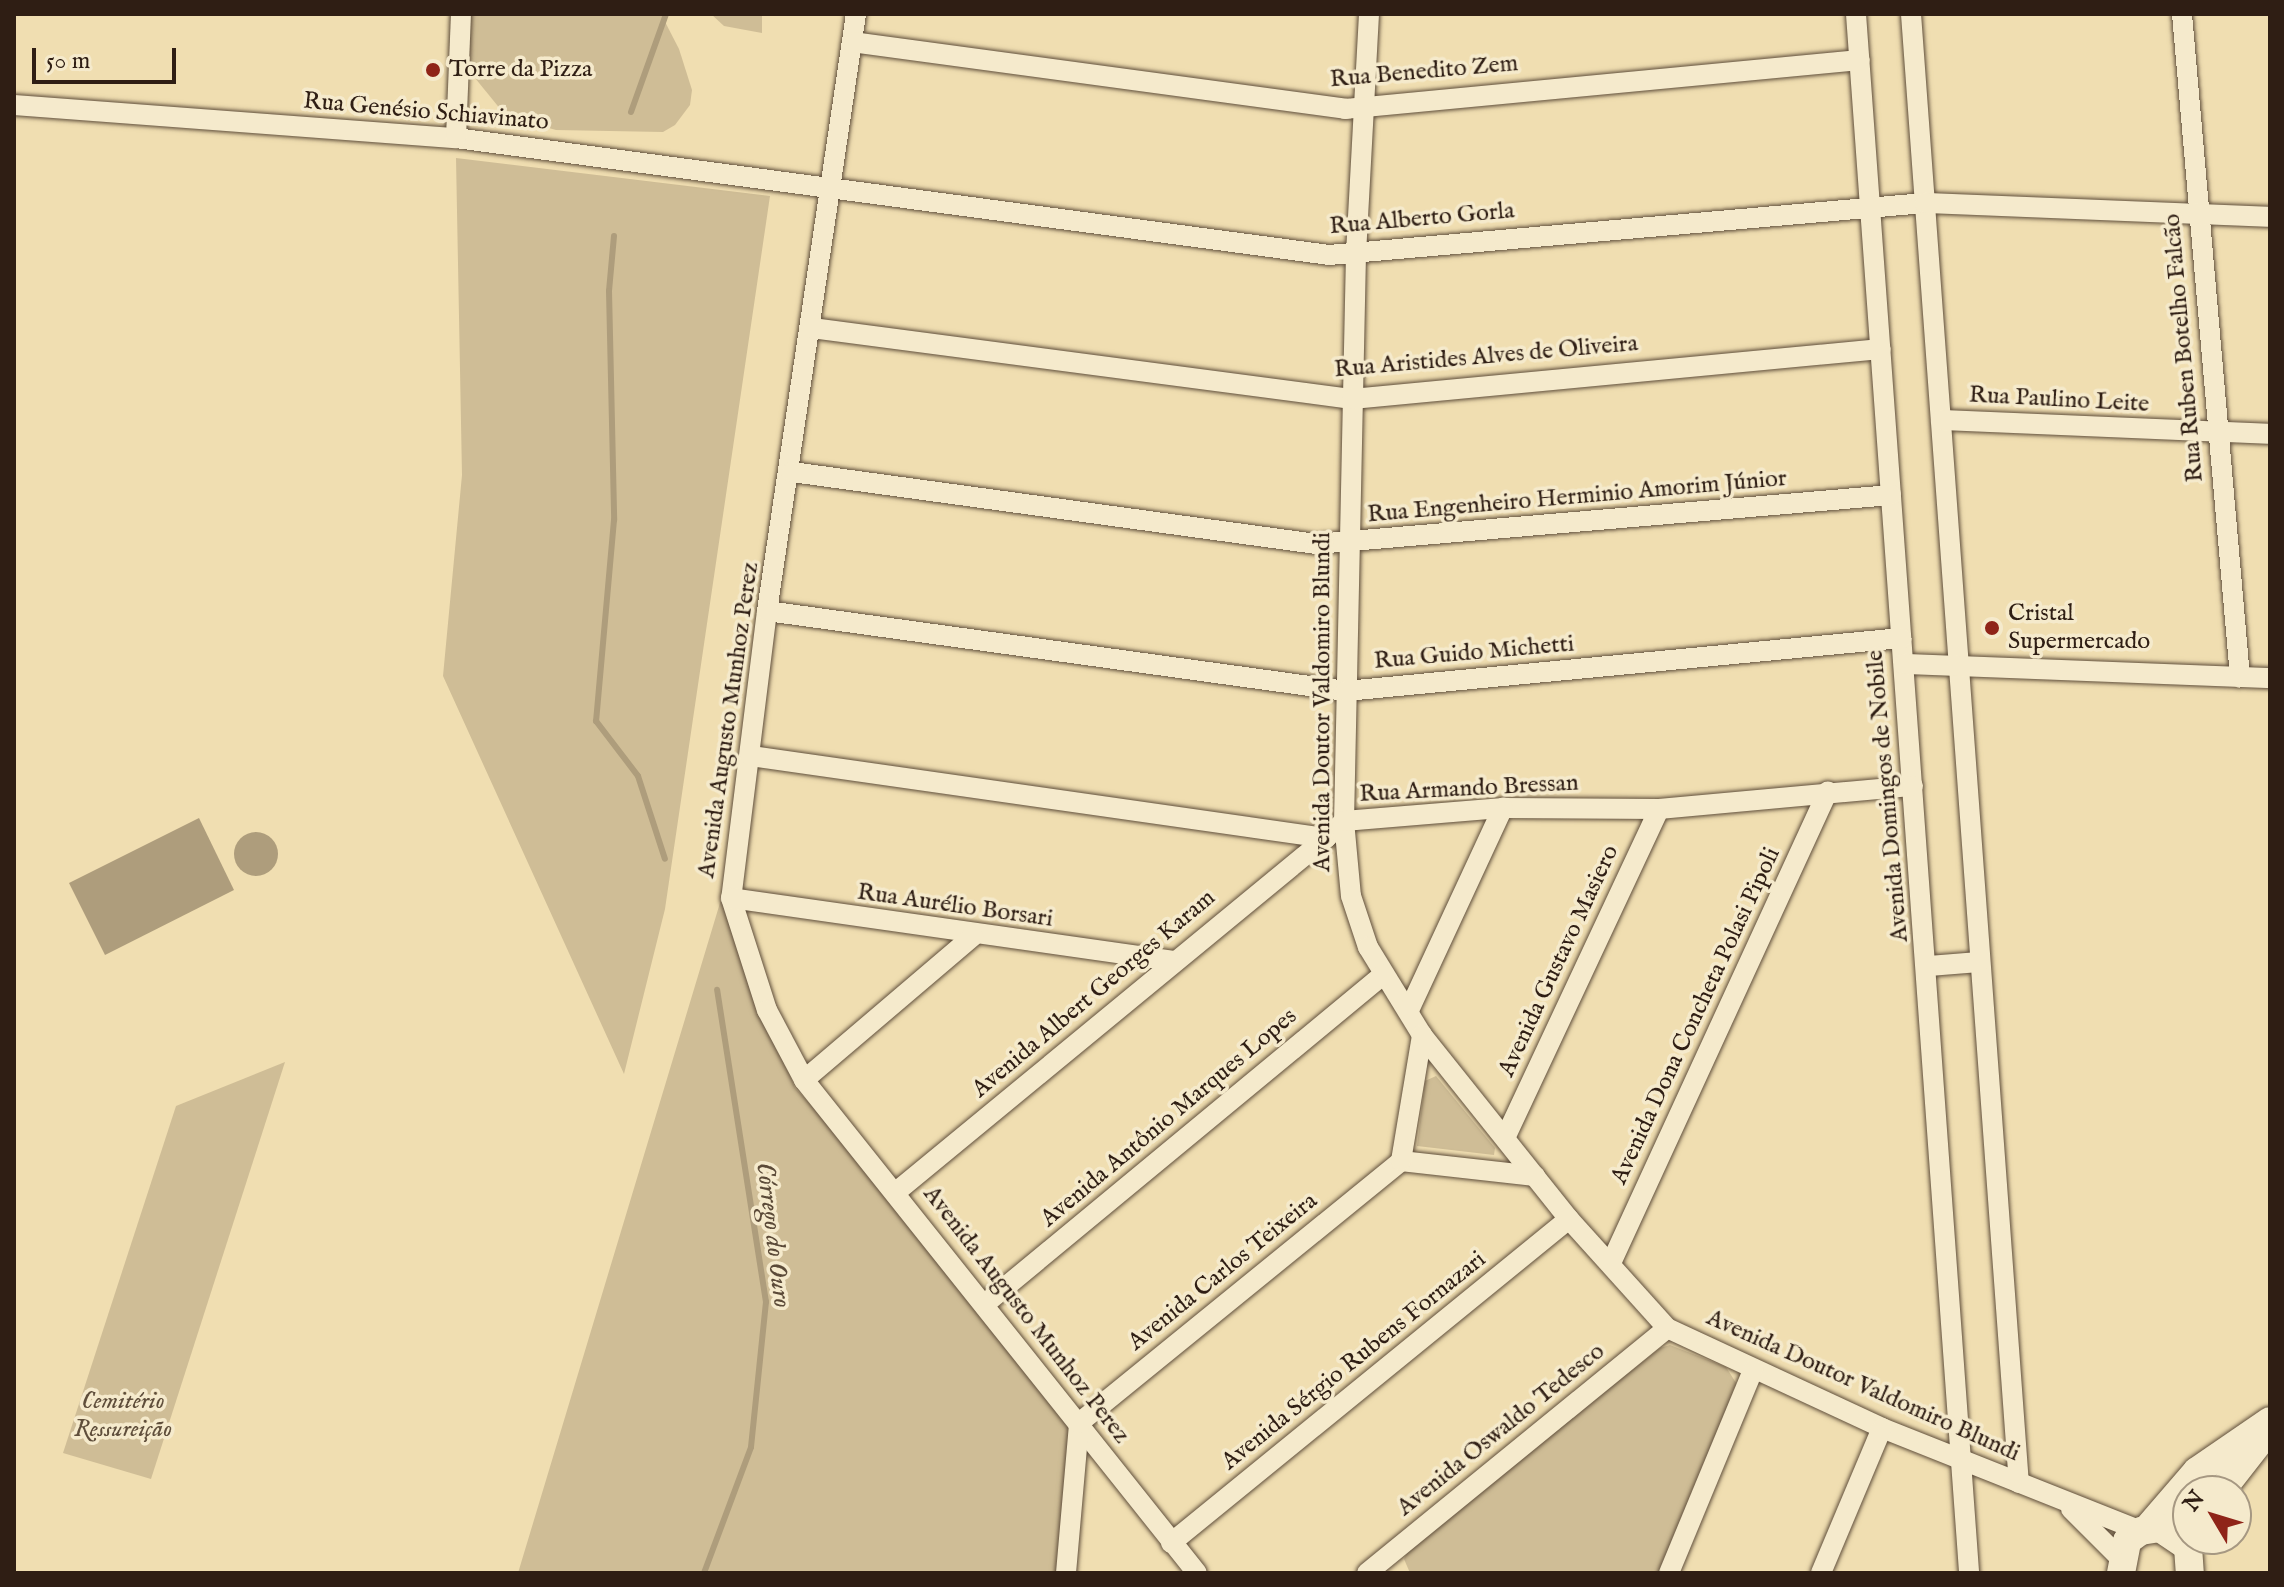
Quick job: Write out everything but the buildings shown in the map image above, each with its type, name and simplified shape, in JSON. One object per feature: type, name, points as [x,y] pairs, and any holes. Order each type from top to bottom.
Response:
[{"type":"street","points":[[456,138],[461,14]]},
{"type":"street","name":"Avenida Augusto Munhoz Perez","points":[[856,14],[792,472],[767,611],[731,898],[767,1010],[804,1080],[986,1303],[1197,1573]]},
{"type":"street","name":"Avenida Doutor Valdomiro Blundi","points":[[1369,14],[1356,254],[1344,821],[1346,868],[1358,924],[1384,974],[1410,1008],[1422,1035],[1506,1136],[1569,1219],[1667,1328],[1882,1428],[2066,1503],[2145,1530]]},
{"type":"street","name":"Avenida Domingos de Nobile","points":[[1856,14],[1873,206],[1901,638],[1929,966],[1964,1460],[1969,1573]]},
{"type":"street","points":[[1911,14],[2019,1483]]},
{"type":"street","name":"Rua Ruben Botelho Falcão","points":[[2182,14],[2216,433],[2240,677]]},
{"type":"street","name":"Rua Benedito Zem","points":[[852,42],[1302,106],[1364,107],[1860,60]]},
{"type":"street","name":"Rua Genésio Schiavinato","points":[[14,105],[456,138],[783,179],[830,188]]},
{"type":"street","name":"Rua Alberto Gorla","points":[[830,188],[1292,251],[1356,254],[1925,203],[2270,217]]},
{"type":"street","name":"Rua Aristides Alves de Oliveira","points":[[812,328],[1352,399],[1881,349]]},
{"type":"street","name":"Rua Paulino Leite","points":[[1941,420],[2270,434]]},
{"type":"street","name":"Rua Engenheiro Herminio Amorim Júnior","points":[[792,472],[1265,540],[1348,544],[1891,495]]},
{"type":"street","name":"Rua Guido Michetti","points":[[767,611],[1346,691],[1901,638]]},
{"type":"street","points":[[1904,664],[1957,662],[2270,678]]},
{"type":"street","points":[[751,756],[1326,838]]},
{"type":"street","name":"Rua Armando Bressan","points":[[1326,838],[1344,821],[1503,808],[1659,809],[1828,791],[1913,786]]},
{"type":"street","name":"Avenida Dona Concheta Polasi Pipoli","points":[[1611,1263],[1828,791]]},
{"type":"street","points":[[1410,1008],[1503,808]]},
{"type":"street","name":"Avenida Gustavo Masiero","points":[[1506,1136],[1659,809]]},
{"type":"street","name":"Avenida Albert Georges Karam","points":[[896,1192],[1326,838]]},
{"type":"street","name":"Rua Aurélio Borsari","points":[[731,898],[973,936],[1173,961]]},
{"type":"street","points":[[804,1080],[973,936]]},
{"type":"street","points":[[1929,966],[1979,962]]},
{"type":"street","name":"Avenida Antônio Marques Lopes","points":[[986,1303],[1384,974]]},
{"type":"street","points":[[1422,1035],[1401,1161],[1535,1176]]},
{"type":"street","name":"Avenida Carlos Teixeira","points":[[1079,1423],[1401,1161]]},
{"type":"street","name":"Avenida Sérgio Rubens Fornazari","points":[[1171,1543],[1569,1219]]},
{"type":"street","name":"Avenida Oswaldo Tedesco","points":[[1367,1573],[1391,1566],[1667,1328]]},
{"type":"street","points":[[1669,1573],[1753,1370]]},
{"type":"street","points":[[2117,1566],[2127,1541],[2145,1530],[2197,1471],[2270,1421]]},
{"type":"street","points":[[1066,1573],[1079,1423]]},
{"type":"street","points":[[1821,1573],[1882,1428]]},
{"type":"street","points":[[2233,1475],[2270,1428]]},
{"type":"street","name":"Avenida Doutor Valdomiro Blundi","points":[[2066,1503],[2117,1566]]},
{"type":"street","points":[[2145,1530],[2181,1538],[2193,1557]]},
{"type":"green space","points":[[467,14],[661,14],[679,49],[692,90],[690,105],[675,125],[663,132],[556,130],[506,116],[466,67]]},
{"type":"green space","points":[[711,14],[762,14],[762,33],[724,26]]},
{"type":"green space","points":[[456,158],[770,196],[665,909],[624,1074],[443,676],[462,475]]},
{"type":"green space","points":[[729,873],[730,925],[795,1088],[895,1195],[1077,1424],[1061,1573],[518,1573]]},
{"type":"green space","name":"Cemitério Ressureição","points":[[285,1062],[151,1479],[63,1453],[176,1106]]},
{"type":"green space","points":[[1436,1076],[1495,1148],[1494,1155],[1417,1146],[1425,1081]]},
{"type":"green space","points":[[1670,1345],[1726,1367],[1738,1386],[1661,1573],[1410,1573],[1404,1559],[1410,1547],[1660,1348]]},
{"type":"shaded area","points":[[199,818],[234,890],[105,955],[69,883]]},
{"type":"shaded area","points":[[256,832],[272,838],[278,854],[272,870],[256,876],[240,870],[234,854],[240,838]]},
{"type":"waterway","points":[[631,112],[666,14]]},
{"type":"waterway","points":[[614,236],[609,291],[614,520],[596,721],[638,776],[665,859]]},
{"type":"waterway","name":"Córrego do Ouro","points":[[704,1573],[751,1447],[766,1302],[717,990]]},
{"type":"place","name":"Torre da Pizza","points":[[433,70]]},
{"type":"place","name":"Cristal Supermercado","points":[[1992,628]]}]
